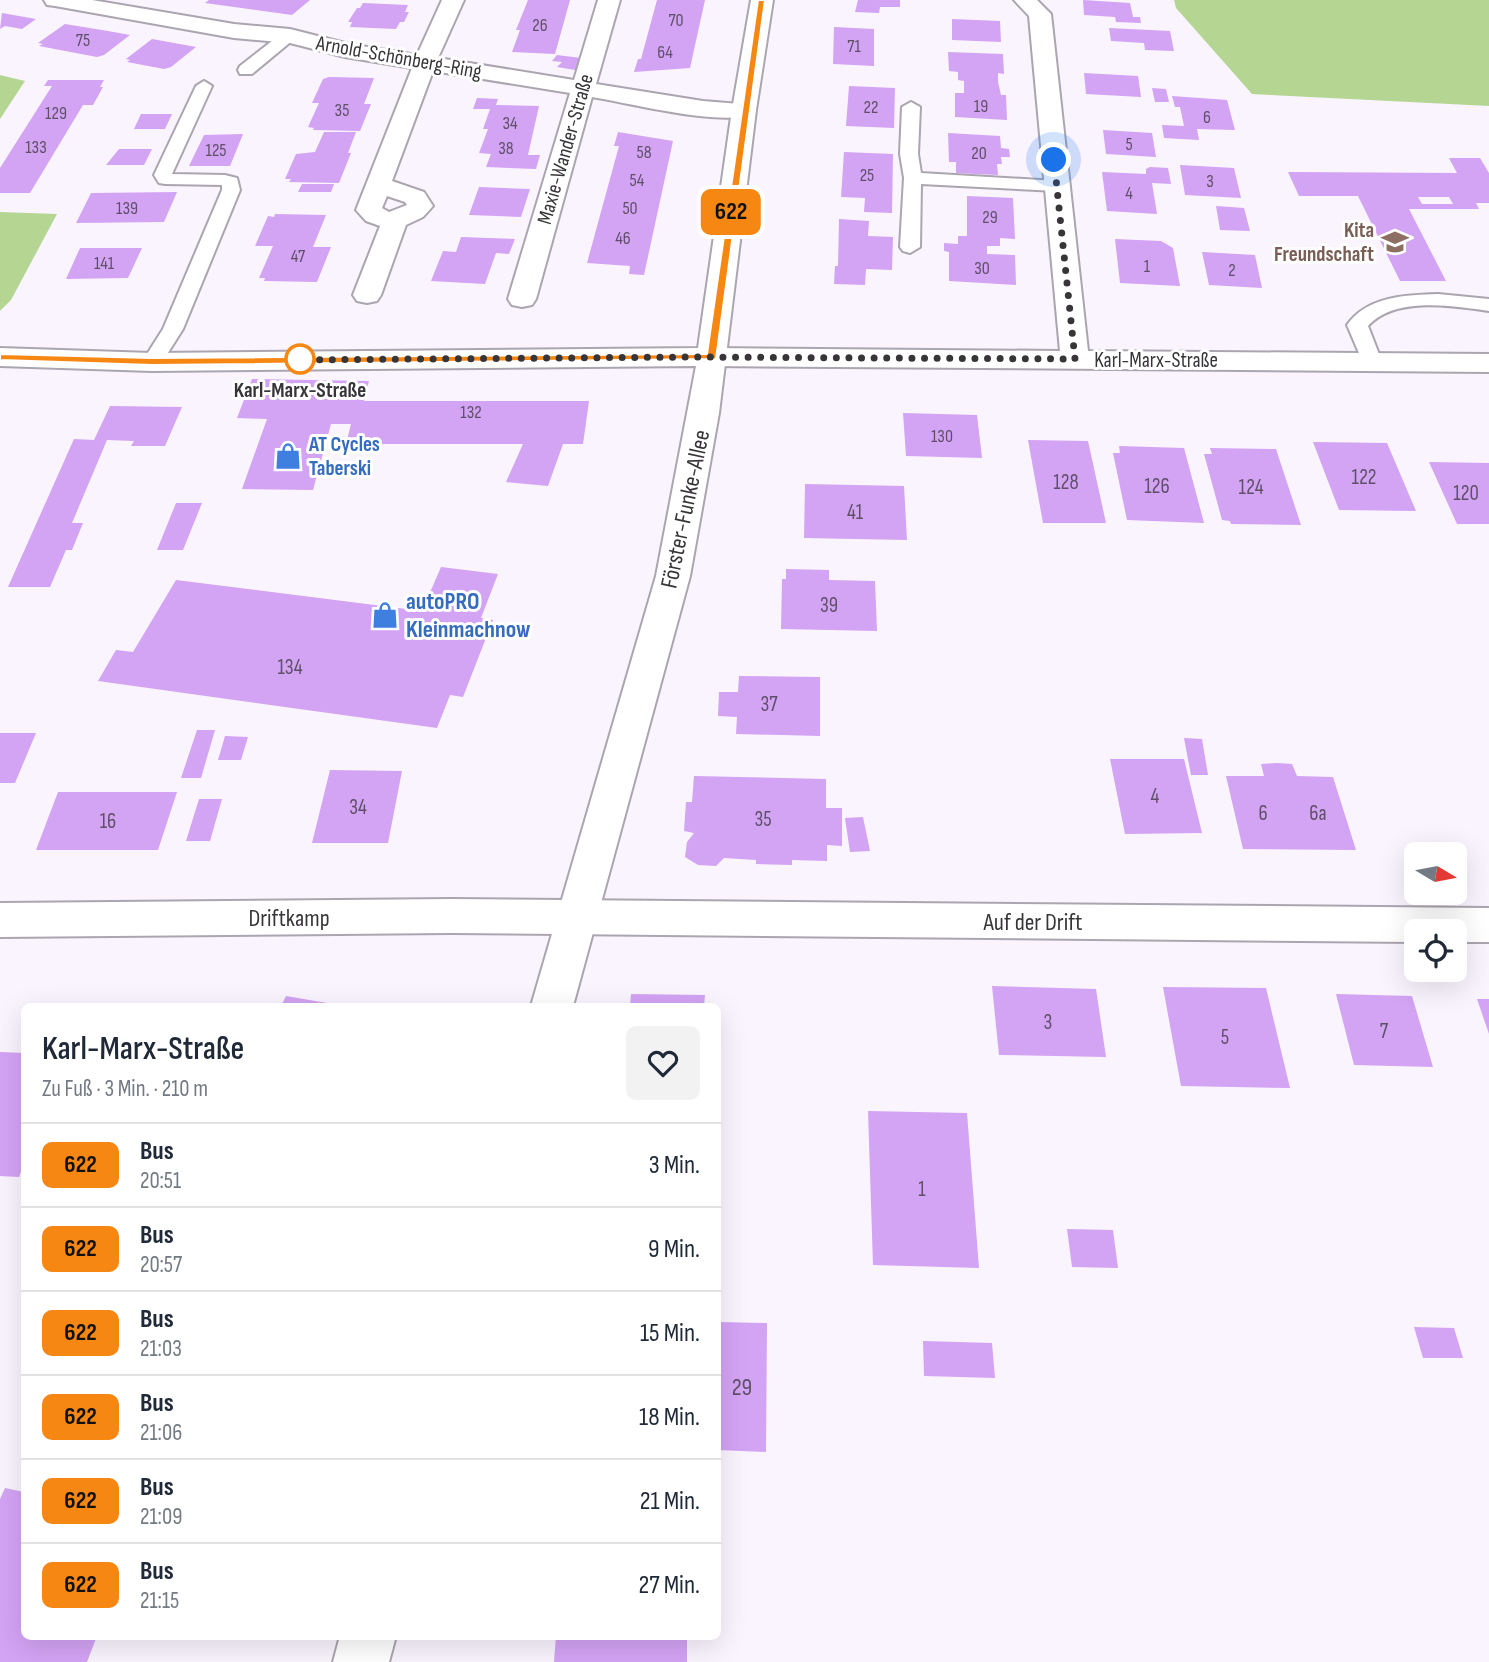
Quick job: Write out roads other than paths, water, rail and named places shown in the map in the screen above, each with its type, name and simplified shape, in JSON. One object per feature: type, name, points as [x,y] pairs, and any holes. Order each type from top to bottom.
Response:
[{"type":"street","name":"Arnold-Schönberg-Ring","points":[[56,0],[582,89],[703,108],[744,110]]},
{"type":"street","points":[[367,296],[395,221],[411,216],[420,206],[415,197],[379,185],[424,63],[453,0]]},
{"type":"street","name":"Maxie-Wander-Straße","points":[[522,299],[609,0]]},
{"type":"street","name":"Förster-Funke-Allee","points":[[553,1003],[673,576],[702,427],[744,110],[762,0]]},
{"type":"street","points":[[1025,0],[1040,14],[1075,359]]},
{"type":"street","name":"Karl-Marx-Straße","points":[[0,357],[152,362],[712,357],[1489,363]]},
{"type":"street","name":"Driftkamp","points":[[0,920],[577,918]]},
{"type":"street","name":"Auf der Drift","points":[[577,918],[1489,925]]},
{"type":"street","points":[[361,1662],[368,1640]]},
{"type":"lane","points":[[246,70],[287,37]]},
{"type":"lane","points":[[152,362],[173,329],[231,190],[231,183],[225,180],[173,180],[165,179],[163,175],[204,86]]},
{"type":"lane","points":[[910,247],[913,178],[909,154],[911,107]]},
{"type":"lane","points":[[913,178],[1057,186]]},
{"type":"lane","points":[[1373,362],[1357,325],[1364,314],[1392,303],[1473,302],[1489,306]]},
{"type":"place","name":"Kita Freundschaft","points":[[1395,242]]},
{"type":"place","name":"Karl-Marx-Straße","points":[[300,359]]},
{"type":"place","name":"AT Cycles Taberski","points":[[288,456]]},
{"type":"place","name":"autoPRO Kleinmachnow","points":[[385,615]]}]
